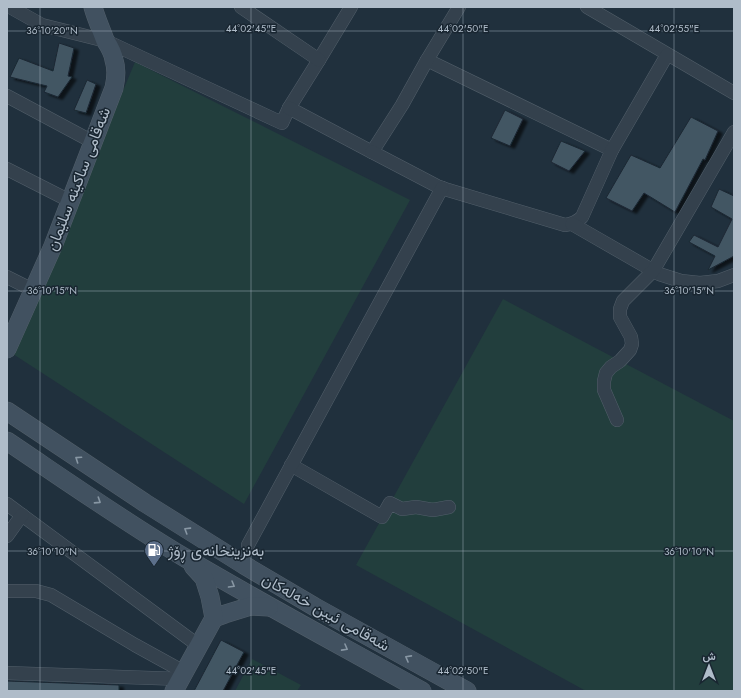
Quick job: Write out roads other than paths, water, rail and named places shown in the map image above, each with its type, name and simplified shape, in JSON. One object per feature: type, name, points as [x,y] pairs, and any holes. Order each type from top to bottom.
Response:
[{"type":"main road","name":"شەقامی ساکینە سلێمان","points":[[7,349],[53,246],[114,88],[116,68],[114,59],[92,7]]},
{"type":"main road","name":"شەقامی ئیبن خەلەکان","points":[[7,411],[145,503],[244,565],[315,607],[467,691]]},
{"type":"main road","name":"شەقامی ئیبن خەلەکان","points":[[7,441],[181,555],[305,626],[403,686],[422,691]]},
{"type":"main road","points":[[129,522],[145,503]]},
{"type":"main road","points":[[180,681],[214,618],[212,602],[204,578],[181,555]]},
{"type":"main road","points":[[214,618],[251,606],[270,607]]},
{"type":"main road","points":[[305,626],[315,607]]},
{"type":"street","points":[[10,7],[42,25],[106,41],[282,123],[289,108],[351,7]]},
{"type":"street","points":[[241,7],[319,60]]},
{"type":"street","points":[[372,152],[402,105],[459,7]]},
{"type":"street","points":[[587,7],[734,93]]},
{"type":"street","points":[[289,108],[442,188],[565,225],[572,224],[582,217],[612,150],[667,55]]},
{"type":"street","points":[[427,60],[612,150]]},
{"type":"street","points":[[7,96],[93,142]]},
{"type":"street","points":[[617,420],[604,390],[604,381],[606,373],[630,350],[632,344],[631,337],[620,317],[620,309],[623,301],[653,271],[734,132]]},
{"type":"street","points":[[7,170],[70,201]]},
{"type":"street","points":[[248,545],[442,188]]},
{"type":"street","points":[[572,224],[653,271],[681,281],[700,283],[718,281],[734,275]]},
{"type":"street","points":[[7,277],[33,290]]},
{"type":"street","points":[[291,465],[382,517],[390,504],[402,510],[416,507],[433,510],[449,507]]},
{"type":"street","points":[[7,504],[199,646]]},
{"type":"street","points":[[7,536],[22,515]]},
{"type":"street","points":[[7,591],[36,591],[51,595],[135,645],[180,681]]},
{"type":"street","points":[[7,673],[180,681]]},
{"type":"place","name":"بەنزینخانەی ڕۆژ","points":[[154,567]]}]
